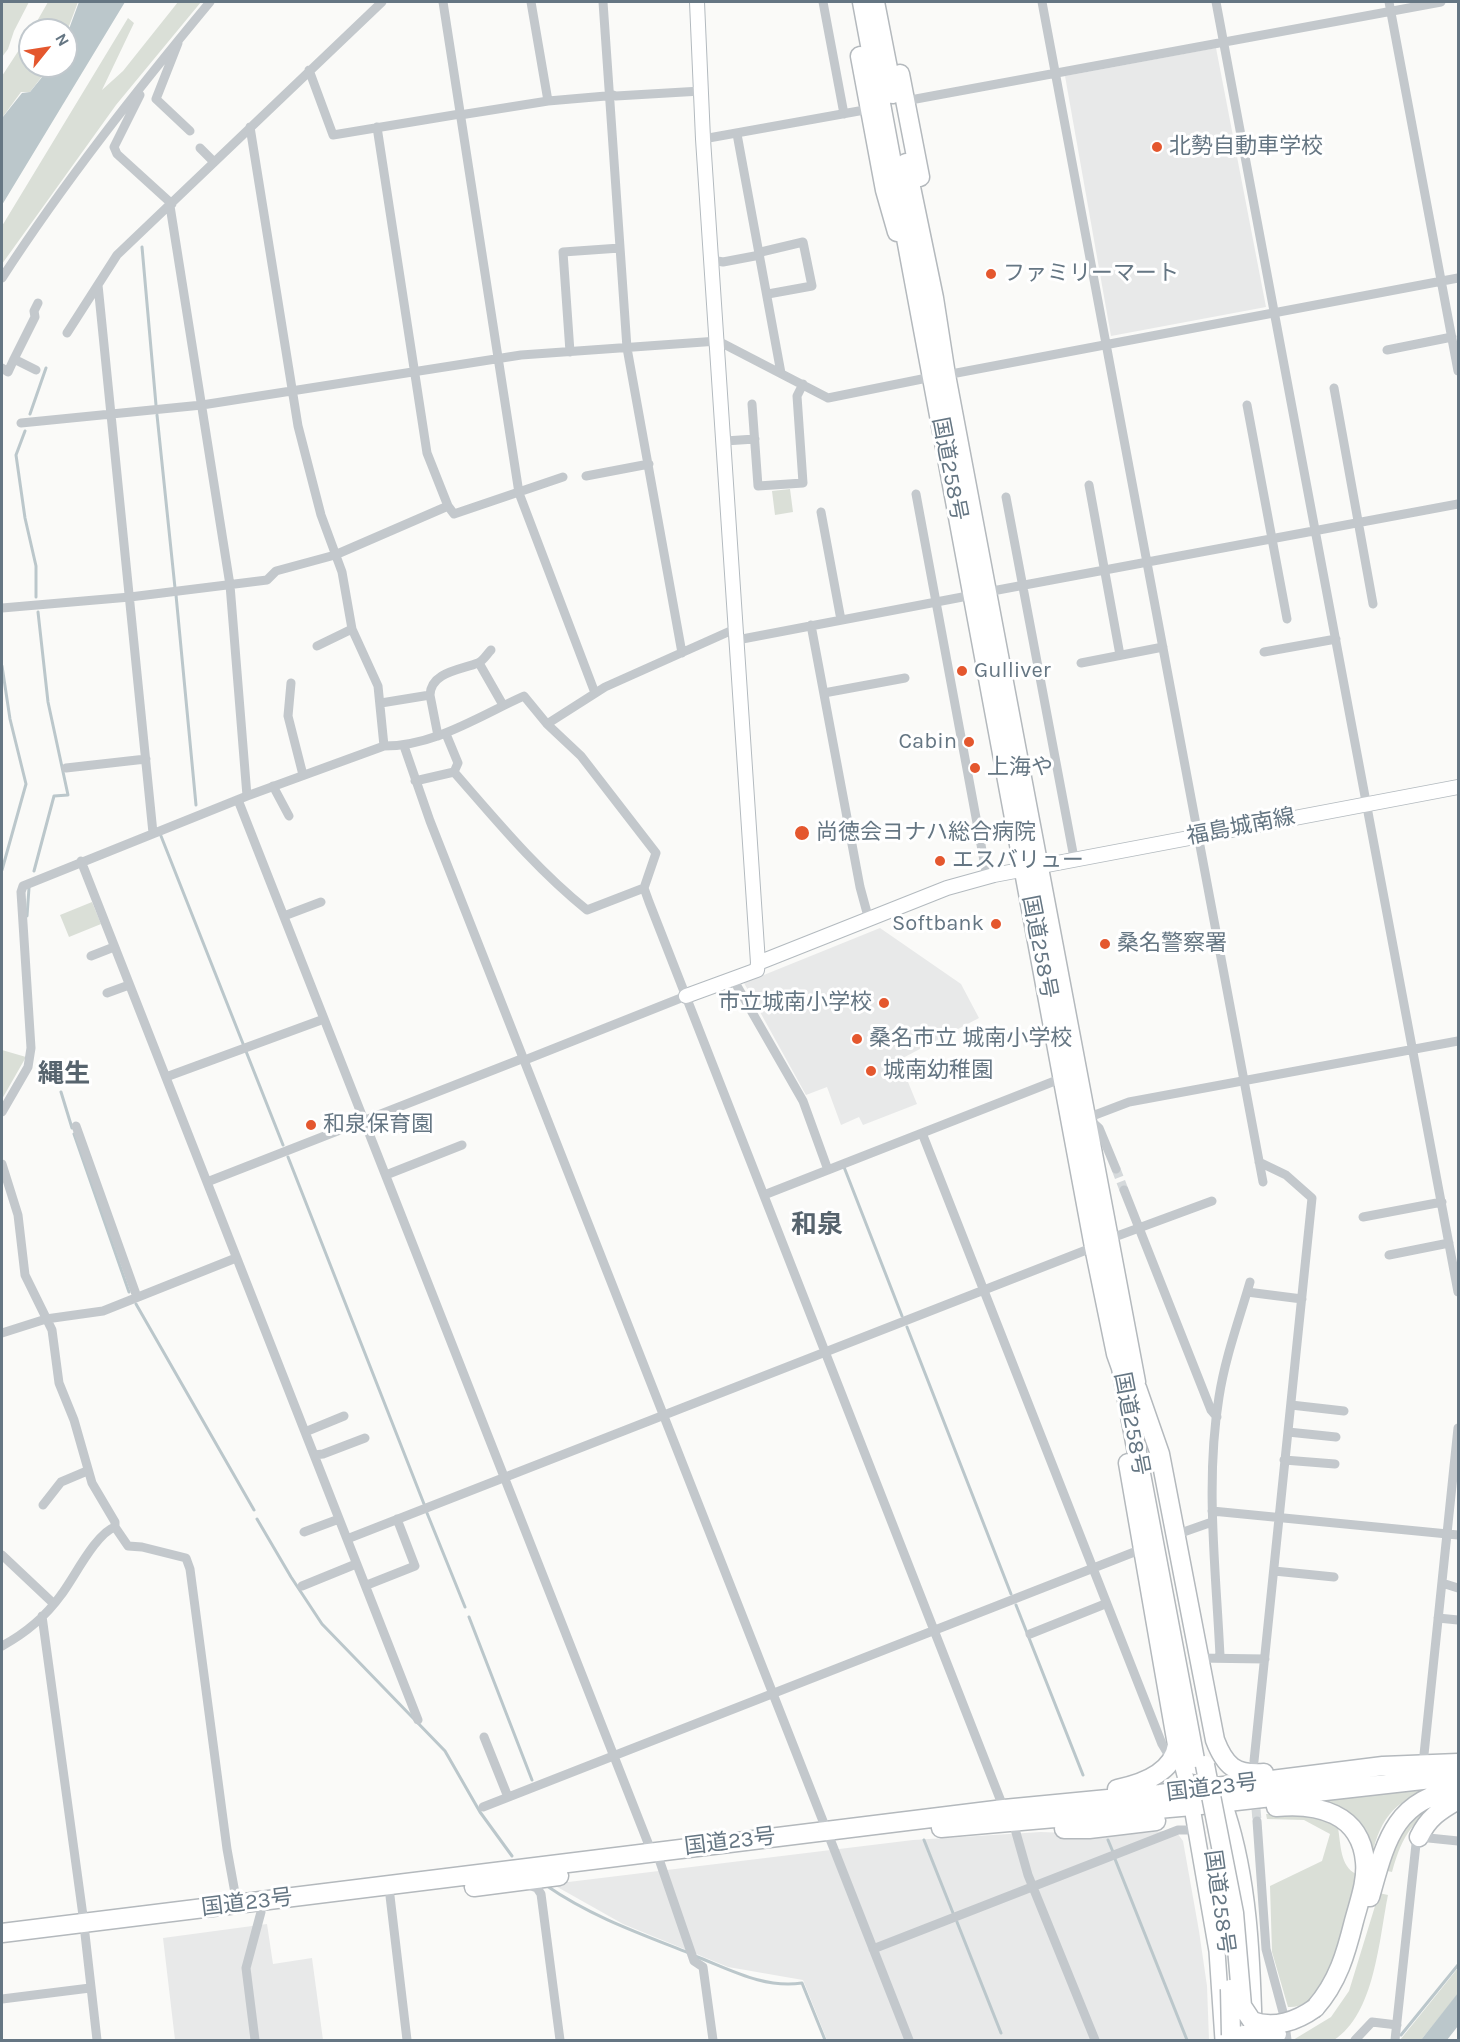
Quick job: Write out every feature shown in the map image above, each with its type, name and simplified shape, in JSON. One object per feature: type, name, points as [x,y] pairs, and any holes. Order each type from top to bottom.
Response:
[{"type":"highway","points":[[850,2],[894,226],[911,257]]},
{"type":"highway","name":"国道258号","points":[[862,2],[911,257],[939,376],[1032,866],[1087,1118],[1116,1354],[1121,1368],[1201,1765],[1234,1913],[1242,2006]]},
{"type":"highway","name":"国道258号","points":[[875,2],[934,298],[939,376]]},
{"type":"highway","points":[[887,2],[935,255],[934,298]]},
{"type":"highway","name":"国道258号","points":[[1032,866],[1065,1077],[1101,1243],[1137,1388],[1201,1765],[1227,1941],[1238,2039]]},
{"type":"highway","points":[[1063,1804],[1092,1794],[1142,1783],[1161,1771],[1174,1752],[1167,1663],[1131,1493],[1116,1354]]},
{"type":"highway","points":[[1137,1388],[1160,1454],[1197,1658],[1215,1740],[1226,1762],[1240,1772],[1248,1774],[1383,1766]]},
{"type":"highway","name":"国道23号","points":[[828,1835],[994,1825],[1004,1829],[1019,1826],[1089,1829],[1191,1808],[1249,1784],[1383,1766],[1458,1763]]},
{"type":"highway","name":"国道23号","points":[[1222,1809],[1458,1776]]},
{"type":"highway","points":[[1238,2039],[1289,2033],[1341,1994],[1349,1974],[1386,1840],[1404,1815],[1419,1803],[1458,1790]]},
{"type":"highway","points":[[1419,1837],[1426,1823],[1437,1812],[1458,1800]]},
{"type":"highway","name":"国道23号","points":[[2,1944],[85,1928],[237,1904],[656,1857],[1004,1809],[1063,1804],[1191,1808]]},
{"type":"highway","points":[[1191,1808],[1288,1806],[1315,1808],[1334,1813],[1347,1821],[1362,1845],[1365,1863],[1363,1887],[1346,1955],[1321,2010],[1296,2020],[1267,2024],[1252,2021],[1242,2006]]},
{"type":"highway","name":"国道23号","points":[[2,1933],[261,1912],[521,1882],[656,1857]]},
{"type":"main road","points":[[1174,1752],[1191,1808],[1217,1951],[1222,2013],[1238,2039]]},
{"type":"main road","points":[[1222,2013],[1226,1996],[1231,1919],[1218,1836],[1222,1809],[1231,1791],[1249,1784]]},
{"type":"main road","points":[[1222,1809],[1243,1885],[1252,1969],[1238,2039]]},
{"type":"main road","points":[[1238,2039],[1242,2006]]},
{"type":"street","points":[[2,278],[58,197],[156,67],[210,2]]},
{"type":"street","points":[[67,333],[117,255],[382,2]]},
{"type":"street","points":[[443,2],[519,493],[595,693]]},
{"type":"street","points":[[531,2],[548,101]]},
{"type":"street","points":[[603,2],[627,348],[682,653]]},
{"type":"street","points":[[697,2],[703,139],[725,441],[758,963]]},
{"type":"street","points":[[823,2],[844,114]]},
{"type":"street","points":[[1042,2],[1263,1182]]},
{"type":"street","points":[[1216,2],[1458,1292]]},
{"type":"street","points":[[905,101],[1223,42],[1390,6],[1441,2]]},
{"type":"street","points":[[1390,6],[1458,371]]},
{"type":"street","points":[[180,38],[156,99],[190,131]]},
{"type":"street","points":[[156,67],[114,147],[117,154],[171,205],[230,585],[248,796]]},
{"type":"street","points":[[309,70],[333,135],[548,101],[700,91]]},
{"type":"street","points":[[703,139],[870,110]]},
{"type":"street","points":[[250,127],[291,391],[307,464],[346,587],[352,629],[373,672],[381,703],[384,746]]},
{"type":"street","points":[[377,127],[427,453],[448,506],[454,514],[563,477]]},
{"type":"street","points":[[737,134],[781,373]]},
{"type":"street","points":[[200,148],[214,162]]},
{"type":"street","points":[[712,260],[723,262],[803,242],[812,286],[768,294]]},
{"type":"street","points":[[570,352],[563,252],[620,248]]},
{"type":"street","points":[[21,423],[202,405],[520,355],[718,341],[828,398],[1458,278]]},
{"type":"street","points":[[98,285],[153,833]]},
{"type":"street","points":[[2,369],[8,372],[35,317],[34,311],[38,303]]},
{"type":"street","points":[[1387,350],[1452,337]]},
{"type":"street","points":[[15,359],[36,370]]},
{"type":"street","points":[[752,404],[758,486],[803,483],[797,396],[803,384]]},
{"type":"street","points":[[1334,388],[1373,604]]},
{"type":"street","points":[[1247,405],[1287,619]]},
{"type":"street","points":[[725,441],[755,439]]},
{"type":"street","points":[[586,476],[649,464]]},
{"type":"street","points":[[1089,485],[1120,655]]},
{"type":"street","points":[[916,494],[987,877]]},
{"type":"street","points":[[1006,497],[1074,858]]},
{"type":"street","points":[[547,724],[595,693],[682,653],[737,634],[841,620],[1458,504]]},
{"type":"street","points":[[2,608],[130,597],[267,580],[276,571],[335,555],[448,506]]},
{"type":"street","points":[[821,513],[841,620]]},
{"type":"street","points":[[811,625],[860,887],[869,920]]},
{"type":"street","points":[[317,646],[352,629]]},
{"type":"street","points":[[1264,652],[1336,639]]},
{"type":"street","points":[[1081,663],[1163,647]]},
{"type":"street","points":[[415,782],[454,771],[458,764],[442,735],[430,689],[443,674],[479,663],[491,650]]},
{"type":"street","points":[[479,663],[503,705]]},
{"type":"street","points":[[824,693],[905,678]]},
{"type":"street","points":[[291,683],[288,716],[303,776]]},
{"type":"street","points":[[381,703],[430,695]]},
{"type":"street","points":[[2,1112],[28,1067],[31,1048],[21,892],[23,886],[33,880],[273,786],[384,746],[404,746],[442,735],[524,696],[547,724],[581,756],[656,853],[644,888],[1004,1809]]},
{"type":"street","points":[[404,746],[415,782],[909,2040]]},
{"type":"street","points":[[66,768],[146,759]]},
{"type":"street","points":[[454,771],[502,830],[554,882],[587,909],[644,888]]},
{"type":"street","points":[[273,786],[289,816]]},
{"type":"street","name":"福島城南線","points":[[733,979],[757,970],[758,963],[948,888],[987,877],[1032,866],[1458,787]]},
{"type":"street","points":[[238,800],[614,1756],[656,1857],[692,1954],[704,1970],[713,2040]]},
{"type":"street","points":[[81,861],[356,1564],[367,1585],[367,1591],[418,1720]]},
{"type":"street","points":[[284,916],[321,902]]},
{"type":"street","points":[[91,956],[114,947]]},
{"type":"street","points":[[207,1182],[733,979],[803,1101],[828,1170]]},
{"type":"street","points":[[107,993],[129,985]]},
{"type":"street","points":[[166,1077],[324,1019]]},
{"type":"street","points":[[1116,1169],[1099,1128],[1087,1118],[1130,1102],[1458,1041]]},
{"type":"street","points":[[764,1195],[1065,1077]]},
{"type":"street","points":[[76,1126],[137,1297]]},
{"type":"street","points":[[921,1133],[1162,1744],[1174,1752]]},
{"type":"street","points":[[386,1175],[462,1145]]},
{"type":"street","points":[[1254,1761],[1312,1198],[1286,1175],[1259,1162]]},
{"type":"street","points":[[2,1164],[18,1215],[25,1275],[53,1338],[59,1383],[74,1420],[87,1471],[115,1522],[115,1527],[128,1546],[180,1556],[190,1564],[227,1850],[237,1904]]},
{"type":"street","points":[[1124,1190],[1211,1410],[1217,1417]]},
{"type":"street","points":[[347,1539],[1101,1243],[1212,1202]]},
{"type":"street","points":[[1363,1217],[1442,1202]]},
{"type":"street","points":[[1389,1255],[1449,1243]]},
{"type":"street","points":[[2,1333],[46,1319],[103,1311],[236,1258]]},
{"type":"street","points":[[1220,1656],[1212,1511],[1217,1417],[1224,1371],[1248,1287],[1302,1299]]},
{"type":"street","points":[[1291,1405],[1344,1411]]},
{"type":"street","points":[[305,1432],[344,1416]]},
{"type":"street","points":[[1423,1764],[1458,1428]]},
{"type":"street","points":[[1288,1432],[1336,1437]]},
{"type":"street","points":[[314,1455],[323,1454],[365,1438]]},
{"type":"street","points":[[1284,1460],[1335,1464]]},
{"type":"street","points":[[43,1505],[60,1482],[87,1471]]},
{"type":"street","points":[[1212,1511],[1458,1535]]},
{"type":"street","points":[[304,1532],[339,1519]]},
{"type":"street","points":[[367,1585],[415,1566],[397,1519]]},
{"type":"street","points":[[1176,1535],[1212,1522]]},
{"type":"street","points":[[2,1646],[18,1637],[54,1604],[89,1557],[98,1537],[115,1527]]},
{"type":"street","points":[[483,1807],[1142,1549]]},
{"type":"street","points":[[2,1555],[54,1604]]},
{"type":"street","points":[[302,1586],[356,1564]]},
{"type":"street","points":[[1274,1571],[1334,1577]]},
{"type":"street","points":[[1442,1583],[1458,1588]]},
{"type":"street","points":[[1030,1634],[1105,1604]]},
{"type":"street","points":[[42,1616],[85,1928],[97,2040]]},
{"type":"street","points":[[1438,1618],[1458,1620]]},
{"type":"street","points":[[1197,1658],[1220,1656],[1265,1659]]},
{"type":"street","points":[[484,1737],[508,1797]]},
{"type":"street","points":[[873,1949],[1178,1830],[1191,1808]]},
{"type":"street","points":[[1257,1821],[1266,1949],[1284,2016],[1287,2040]]},
{"type":"street","points":[[1019,1826],[1028,1875],[1035,1887],[1095,2040]]},
{"type":"street","points":[[1395,2040],[1419,1837],[1458,1841]]},
{"type":"street","points":[[1243,1885],[1261,1881]]},
{"type":"street","points":[[521,1882],[537,1888],[542,1894],[560,2040]]},
{"type":"street","points":[[390,1896],[407,2040]]},
{"type":"street","points":[[255,2040],[246,1968],[261,1912]]},
{"type":"street","points":[[2,1999],[90,1988]]},
{"type":"street","points":[[1355,2040],[1372,2022],[1397,2025]]},
{"type":"shaded area","points":[[2,2],[29,2],[21,18],[18,18],[8,49],[2,57]]},
{"type":"shaded area","points":[[48,2],[78,2],[72,18],[39,18]]},
{"type":"shaded area","points":[[79,2],[125,2],[2,205],[2,118],[22,93],[30,92],[41,78],[78,78],[78,18],[73,18]]},
{"type":"shaded area","points":[[178,2],[201,2],[116,105],[2,264],[2,226],[128,18],[134,23],[102,90],[123,71]]},
{"type":"shaded area","name":"北勢自動車学校","points":[[1216,48],[1266,307],[1111,336],[1065,76]]},
{"type":"shaded area","points":[[18,51],[18,78],[41,78],[30,92],[21,92],[2,118],[2,76]]},
{"type":"shaded area","points":[[790,489],[793,512],[775,515],[772,491]]},
{"type":"shaded area","points":[[92,902],[101,924],[69,937],[60,915]]},
{"type":"shaded area","name":"桑名市立 城南小学校","points":[[880,928],[961,984],[979,1018],[899,1060],[917,1104],[863,1125],[859,1117],[841,1125],[827,1087],[806,1095],[744,983]]},
{"type":"shaded area","points":[[2,1050],[26,1057],[2,1099]]},
{"type":"shaded area","points":[[1435,1787],[1408,1799],[1389,1815],[1378,1836],[1370,1864],[1359,1832],[1350,1816],[1334,1804],[1322,1799]]},
{"type":"shaded area","points":[[1447,1799],[1426,1814],[1411,1829],[1400,1847],[1392,1872],[1383,1870],[1391,1845],[1413,1813]]},
{"type":"shaded area","points":[[1301,1811],[1326,1819],[1338,1828],[1344,1860],[1356,1874],[1343,1932],[1328,1976],[1317,1993],[1304,2004],[1288,2007],[1272,1952],[1270,1886],[1322,1861],[1330,1834],[1304,1820],[1267,1819],[1266,1814]]},
{"type":"shaded area","points":[[1175,1830],[1183,1841],[1199,1931],[1207,1986],[1209,2040],[827,2040],[803,1980],[728,1967],[623,1924],[552,1884],[913,1840],[1041,1832],[1121,1835]]},
{"type":"shaded area","points":[[1379,1893],[1388,1895],[1378,1953],[1367,1994],[1358,2013],[1348,2028],[1334,2040],[1293,2040],[1331,2017],[1349,1991]]},
{"type":"shaded area","points":[[267,1924],[273,1964],[312,1958],[323,2040],[175,2040],[163,1938]]},
{"type":"shaded area","points":[[1458,1968],[1458,1994],[1421,2040],[1400,2040]]},
{"type":"shaded area","points":[[1458,1993],[1458,2026],[1447,2040],[1421,2040]]},
{"type":"waterway","points":[[142,247],[156,405]]},
{"type":"waterway","points":[[30,414],[46,368]]},
{"type":"waterway","points":[[157,415],[175,588]]},
{"type":"waterway","points":[[25,431],[16,455],[25,518],[36,566],[36,597]]},
{"type":"waterway","points":[[176,595],[196,805]]},
{"type":"waterway","points":[[34,871],[54,796],[68,795],[48,702],[38,612]]},
{"type":"waterway","points":[[2,666],[10,719],[26,784],[2,870]]},
{"type":"waterway","points":[[161,836],[283,1145]]},
{"type":"waterway","points":[[27,916],[29,888]]},
{"type":"waterway","points":[[61,1092],[72,1128]]},
{"type":"waterway","points":[[74,1134],[129,1292]]},
{"type":"waterway","points":[[288,1157],[424,1504]]},
{"type":"waterway","points":[[844,1167],[902,1316]]},
{"type":"waterway","points":[[136,1304],[254,1510]]},
{"type":"waterway","points":[[907,1327],[1011,1594]]},
{"type":"waterway","points":[[427,1513],[465,1607]]},
{"type":"waterway","points":[[257,1519],[322,1624],[445,1751],[480,1812],[512,1856]]},
{"type":"waterway","points":[[1016,1605],[1083,1775]]},
{"type":"waterway","points":[[469,1617],[532,1780]]},
{"type":"waterway","points":[[924,1840],[953,1913]]},
{"type":"waterway","points":[[1108,1840],[1113,1852]]},
{"type":"waterway","points":[[1115,1859],[1187,2040]]},
{"type":"waterway","points":[[547,1886],[598,1915],[689,1953]]},
{"type":"waterway","points":[[957,1922],[1001,2033]]},
{"type":"waterway","points":[[695,1956],[760,1981],[802,1983],[825,2040]]},
{"type":"waterway","points":[[1401,2035],[1458,1965]]},
{"type":"tunnel","points":[[1116,1169],[1124,1190]]},
{"type":"tunnel","points":[[1255,1796],[1257,1821]]},
{"type":"place","name":"北勢自動車学校","points":[[1157,147]]},
{"type":"place","name":"ファミリーマート","points":[[991,274]]},
{"type":"place","name":"Gulliver","points":[[962,671]]},
{"type":"place","name":"Cabin","points":[[969,742]]},
{"type":"place","name":"上海や","points":[[975,768]]},
{"type":"place","name":"尚徳会ヨナハ総合病院","points":[[802,833]]},
{"type":"place","name":"エスバリュー","points":[[940,861]]},
{"type":"place","name":"Softbank","points":[[996,924]]},
{"type":"place","name":"桑名警察署","points":[[1105,944]]},
{"type":"place","name":"市立城南小学校","points":[[884,1003]]},
{"type":"place","name":"桑名市立 城南小学校","points":[[857,1039]]},
{"type":"place","name":"城南幼稚園","points":[[871,1071]]},
{"type":"place","name":"和泉保育園","points":[[311,1125]]},
{"type":"district","name":"縄生","points":[[64,1075]]},
{"type":"district","name":"和泉","points":[[817,1226]]}]
